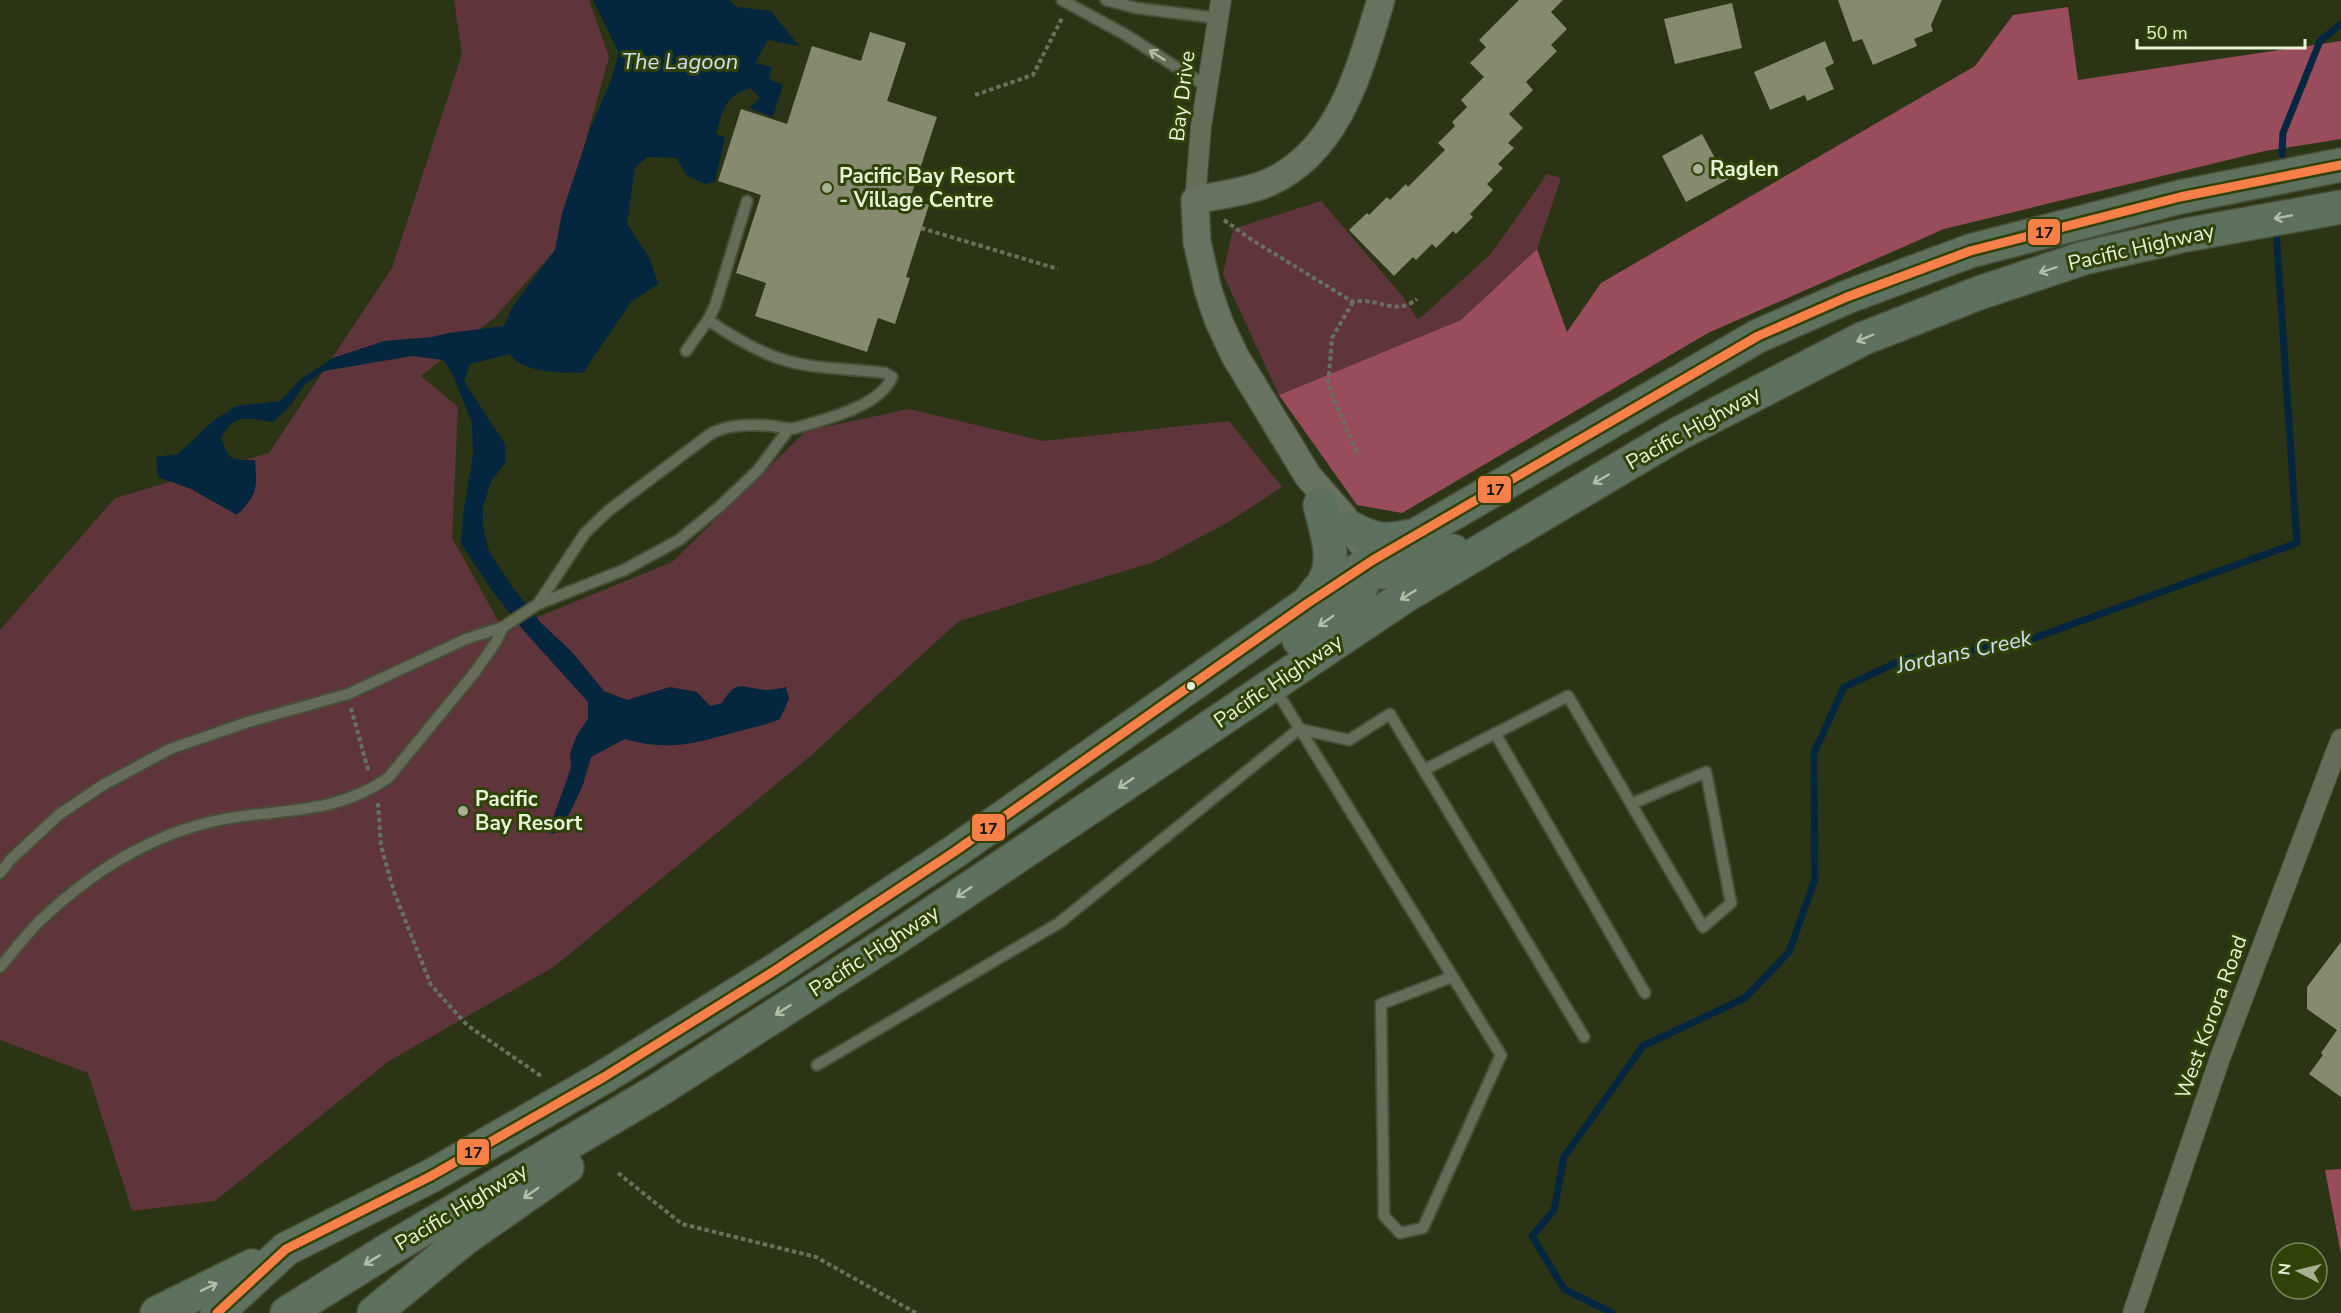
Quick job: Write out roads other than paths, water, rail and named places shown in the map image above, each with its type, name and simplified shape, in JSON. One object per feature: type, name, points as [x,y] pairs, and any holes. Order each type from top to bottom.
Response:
[{"type":"highway","name":"Pacific Highway","points":[[217,1313],[286,1249],[431,1176],[594,1083],[774,971],[954,852],[1308,603],[1414,536],[1758,336],[1847,297],[1981,248],[2180,197],[2341,165]]},
{"type":"highway","name":"Pacific Highway","points":[[287,1313],[388,1250],[657,1091],[897,937],[1405,596],[1697,424],[1862,339],[1947,305],[2084,258],[2186,235],[2341,207]]},
{"type":"highway","points":[[1308,603],[1326,580],[1330,563],[1329,543],[1314,491]]},
{"type":"highway","points":[[1351,528],[1372,539],[1389,541],[1414,536]]},
{"type":"highway","points":[[1174,751],[1203,715],[1228,690],[1351,603],[1360,590],[1365,568],[1399,570],[1512,531]]},
{"type":"highway","points":[[374,1313],[464,1239],[641,1116],[657,1091]]},
{"type":"highway","points":[[157,1313],[286,1249]]},
{"type":"street","points":[[1365,568],[1332,532],[1314,491],[1250,382],[1219,322],[1197,242],[1195,200],[1248,190],[1269,182],[1300,163],[1318,144],[1345,105],[1381,0]]},
{"type":"street","name":"Bay Drive","points":[[1195,200],[1206,86],[1219,9]]},
{"type":"street","points":[[1314,491],[1351,528],[1365,568]]},
{"type":"street","name":"West Korora Road","points":[[2133,1313],[2220,1058],[2340,749]]},
{"type":"lane","points":[[1106,0],[1136,8],[1219,9]]},
{"type":"lane","points":[[1065,2],[1126,34],[1206,86]]},
{"type":"lane","points":[[686,351],[715,306],[747,201]]},
{"type":"lane","points":[[536,605],[585,533],[608,511],[708,435],[717,430],[743,425],[774,426],[788,430],[839,414],[881,395],[892,377],[885,373],[809,365],[780,359],[745,344],[708,320]]},
{"type":"lane","points":[[0,873],[11,859],[60,814],[103,785],[170,749],[248,723],[348,694],[466,639],[506,625],[536,605],[624,570],[679,540],[718,508],[758,470],[788,430]]},
{"type":"lane","points":[[0,967],[41,920],[96,873],[139,848],[188,828],[235,818],[333,805],[374,788],[388,778],[467,682],[506,625]]},
{"type":"lane","points":[[1272,684],[1501,1055],[1423,1228],[1400,1233],[1384,1216],[1381,1004],[1452,977]]},
{"type":"lane","points":[[1424,770],[1568,696],[1631,804],[1703,927],[1731,903],[1706,772],[1631,804]]},
{"type":"lane","points":[[1299,729],[1349,741],[1390,714],[1584,1037]]},
{"type":"lane","points":[[817,1065],[1059,923],[1299,729]]},
{"type":"lane","points":[[1495,733],[1645,993]]},
{"type":"water","name":"The Lagoon","points":[[593,0],[729,0],[737,7],[771,11],[799,46],[768,40],[755,63],[772,67],[769,79],[783,85],[773,117],[749,108],[760,98],[750,88],[729,100],[716,134],[725,137],[715,182],[705,184],[686,175],[677,158],[647,157],[635,168],[627,224],[650,259],[658,284],[631,302],[583,373],[533,369],[516,361],[510,354],[470,364],[464,381],[505,444],[506,462],[492,480],[483,506],[483,526],[488,549],[511,585],[541,623],[572,652],[604,691],[627,700],[670,687],[697,692],[710,706],[722,703],[732,690],[741,686],[767,690],[786,687],[789,699],[780,719],[765,724],[683,744],[656,745],[625,739],[591,757],[583,785],[561,831],[551,834],[552,821],[571,768],[570,753],[577,735],[588,719],[588,702],[524,631],[494,593],[461,544],[463,515],[473,455],[472,423],[452,373],[443,360],[412,356],[324,371],[305,384],[289,407],[273,422],[242,419],[231,424],[221,438],[226,451],[232,458],[255,460],[256,470],[255,491],[237,515],[191,489],[158,477],[156,457],[178,454],[214,420],[236,406],[280,401],[301,379],[333,358],[384,341],[432,337],[504,326],[513,306],[555,250],[562,213],[590,129],[610,83],[619,53]]},
{"type":"waterway","name":"Jordans Creek","points":[[2282,154],[2283,133],[2320,41],[2341,24]]},
{"type":"waterway","name":"Jordans Creek","points":[[1612,1313],[1564,1289],[1532,1236],[1554,1210],[1564,1157],[1643,1046],[1745,998],[1789,952],[1815,879],[1814,753],[1844,687],[1902,660],[2020,643],[2297,543],[2276,229]]},
{"type":"place","name":"Raglen","points":[[1698,169]]},
{"type":"place","name":"Pacific Bay Resort - Village Centre","points":[[827,188]]},
{"type":"place","name":"Pacific Bay Resort","points":[[463,811]]}]
